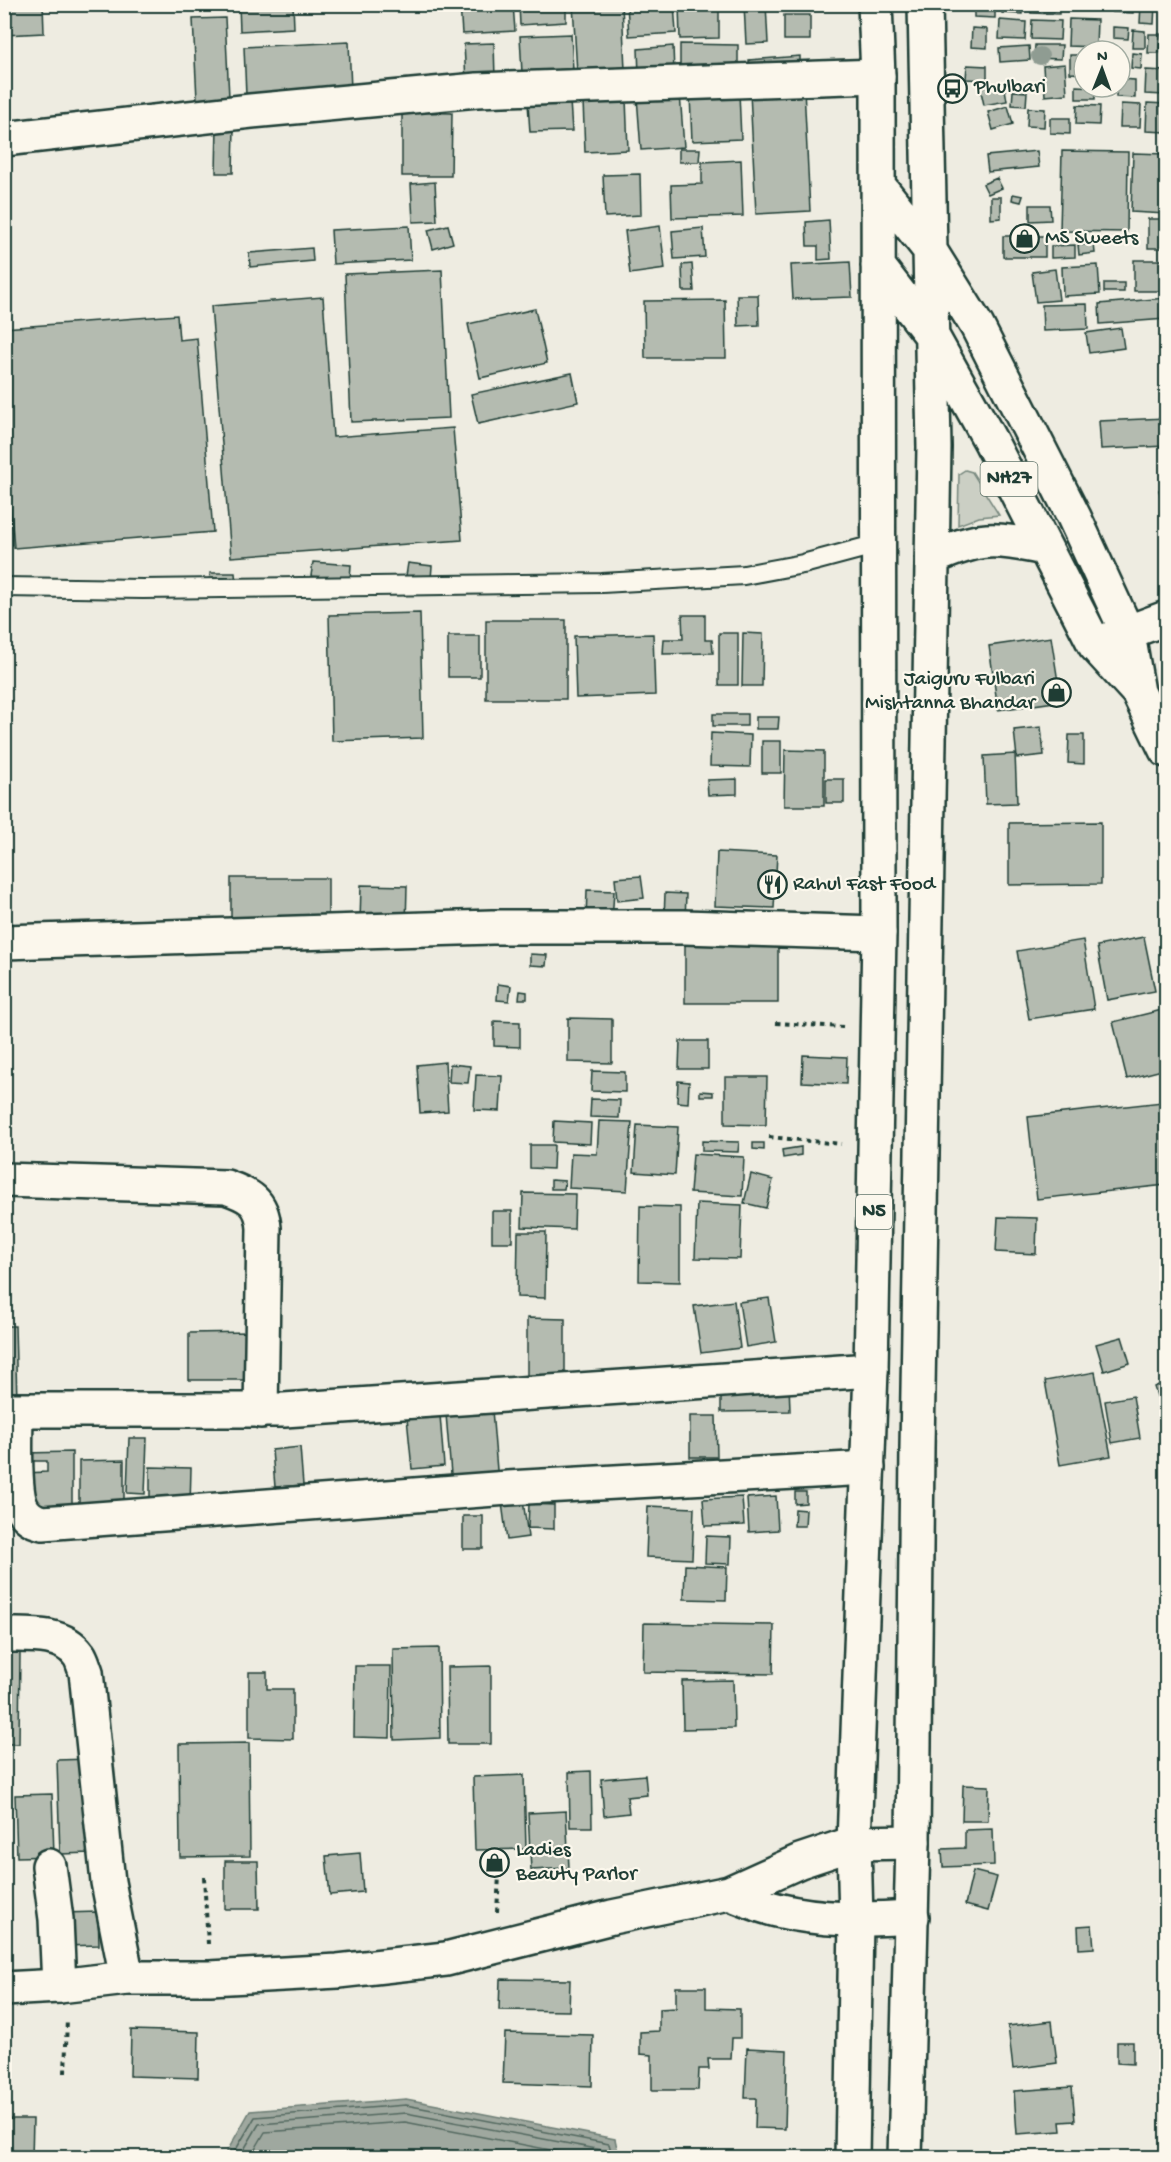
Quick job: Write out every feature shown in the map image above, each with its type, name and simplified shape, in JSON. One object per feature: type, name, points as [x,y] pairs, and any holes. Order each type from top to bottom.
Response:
[{"type":"main road","points":[[875,4],[878,76],[878,266]]},
{"type":"main road","name":"NH27","points":[[925,4],[932,336]]},
{"type":"main road","points":[[4,139],[250,111],[477,90],[878,76]]},
{"type":"main road","name":"NH27","points":[[878,185],[929,249],[977,326],[1074,517],[1128,634],[1138,692]]},
{"type":"main road","name":"NH27","points":[[878,266],[932,336],[991,442],[1095,645],[1138,692],[1167,750]]},
{"type":"main road","name":"N5","points":[[852,2157],[854,1844],[871,1370],[879,933],[878,266]]},
{"type":"main road","name":"N5","points":[[905,2157],[912,1917],[917,1436],[934,447],[932,336]]},
{"type":"main road","points":[[932,558],[957,546],[980,540],[1003,540],[1044,548]]},
{"type":"main road","points":[[1095,645],[1167,618]]},
{"type":"main road","points":[[4,942],[492,927],[684,927],[879,933]]},
{"type":"main road","points":[[4,1180],[226,1188],[243,1193],[257,1204],[263,1215],[264,1228],[261,1410]]},
{"type":"main road","points":[[868,1468],[519,1487],[42,1523],[32,1521],[21,1508],[17,1490],[10,1410],[261,1410],[871,1370]]},
{"type":"main road","points":[[4,1635],[38,1635],[65,1642],[79,1655],[86,1672],[108,1882],[126,1978]]},
{"type":"main road","points":[[4,1989],[126,1978],[210,1978],[339,1971],[446,1959],[612,1917],[729,1893],[800,1862],[854,1844],[913,1842]]},
{"type":"main road","points":[[49,1866],[64,1985]]},
{"type":"main road","points":[[729,1893],[776,1910],[816,1917],[855,1920],[912,1917]]},
{"type":"lane","points":[[4,588],[143,589],[602,584],[726,577],[761,572],[803,564],[878,544]]},
{"type":"path","points":[[776,1023],[877,1029]]},
{"type":"path","points":[[769,1137],[875,1147]]},
{"type":"path","points":[[204,1877],[210,1978]]},
{"type":"path","points":[[64,1985],[65,2073]]},
{"type":"shaded area","points":[[965,470],[972,472],[999,515],[979,517],[958,525],[959,474]]},
{"type":"water","points":[[406,2099],[615,2139],[619,2157],[224,2157],[250,2111]]},
{"type":"building","points":[[4,4],[43,4],[44,33],[4,35]]},
{"type":"building","points":[[239,4],[293,4],[294,28],[240,31]]},
{"type":"building","points":[[460,4],[513,4],[515,31],[462,34]]},
{"type":"building","points":[[519,4],[566,4],[566,22],[520,25]]},
{"type":"building","points":[[573,4],[622,4],[625,70],[577,73]]},
{"type":"building","points":[[627,4],[674,4],[676,33],[629,36]]},
{"type":"building","points":[[679,4],[719,4],[719,38],[680,39]]},
{"type":"building","points":[[744,4],[766,4],[768,43],[746,44]]},
{"type":"building","points":[[974,4],[995,4],[995,18],[974,17]]},
{"type":"building","points":[[1002,4],[1022,4],[1022,14],[1002,13]]},
{"type":"building","points":[[1032,4],[1059,4],[1059,14],[1031,13]]},
{"type":"building","points":[[1112,4],[1133,4],[1133,13],[1112,12]]},
{"type":"building","points":[[1141,4],[1155,4],[1154,24],[1140,23]]},
{"type":"building","points":[[784,15],[810,15],[810,40],[784,40]]},
{"type":"building","points":[[225,18],[229,97],[197,99],[193,19]]},
{"type":"building","points":[[1069,19],[1097,20],[1096,39],[1072,39],[1072,46],[1068,46]]},
{"type":"building","points":[[1000,20],[1026,22],[1025,40],[999,39]]},
{"type":"building","points":[[1032,20],[1061,21],[1060,40],[1031,39]]},
{"type":"building","points":[[1113,27],[1129,28],[1128,39],[1113,38]]},
{"type":"building","points":[[972,28],[987,29],[987,48],[971,47]]},
{"type":"building","points":[[1133,30],[1145,31],[1145,48],[1132,48]]},
{"type":"building","points":[[571,34],[573,70],[522,73],[520,36]]},
{"type":"building","points":[[1149,34],[1160,34],[1159,53],[1148,53]]},
{"type":"building","points":[[349,42],[351,90],[246,95],[244,47]]},
{"type":"building","points":[[494,43],[495,79],[466,81],[464,44]]},
{"type":"building","points":[[680,44],[738,45],[738,70],[680,69]]},
{"type":"building","points":[[1035,45],[1062,45],[1061,59],[1034,58]]},
{"type":"building","points":[[673,46],[674,73],[639,75],[638,49]]},
{"type":"building","points":[[1029,46],[1030,60],[1000,62],[999,48]]},
{"type":"building","points":[[1132,53],[1142,54],[1141,69],[1132,68]]},
{"type":"building","points":[[1070,55],[1072,55],[1072,73],[1070,73]]},
{"type":"building","points":[[800,56],[800,69],[750,73],[749,60]]},
{"type":"building","points":[[1065,64],[1067,94],[1045,96],[1043,66]]},
{"type":"building","points":[[967,65],[987,66],[987,80],[966,79]]},
{"type":"building","points":[[1146,70],[1166,71],[1165,95],[1145,94]]},
{"type":"building","points":[[1132,80],[1135,80],[1135,98],[1132,98]]},
{"type":"building","points":[[1004,83],[1007,101],[984,105],[980,87]]},
{"type":"building","points":[[804,89],[810,211],[756,214],[750,92]]},
{"type":"building","points":[[1013,91],[1027,92],[1026,106],[1012,105]]},
{"type":"building","points":[[739,93],[741,139],[692,141],[690,95]]},
{"type":"building","points":[[680,94],[684,147],[641,150],[637,97]]},
{"type":"building","points":[[626,99],[628,150],[585,152],[583,101]]},
{"type":"building","points":[[570,101],[572,131],[530,132],[528,103]]},
{"type":"building","points":[[1147,103],[1166,104],[1166,132],[1146,131]]},
{"type":"building","points":[[1121,104],[1141,105],[1140,127],[1120,127]]},
{"type":"building","points":[[1077,105],[1100,106],[1099,125],[1076,124]]},
{"type":"building","points":[[1008,106],[1013,124],[993,130],[988,112]]},
{"type":"building","points":[[1028,108],[1045,109],[1044,127],[1027,126]]},
{"type":"building","points":[[402,112],[452,113],[451,176],[402,176]]},
{"type":"building","points":[[1050,118],[1070,118],[1070,134],[1050,133]]},
{"type":"building","points":[[217,126],[234,127],[233,173],[216,173]]},
{"type":"building","points":[[679,149],[700,149],[699,162],[679,162]]},
{"type":"building","points":[[1037,151],[1039,167],[988,172],[986,156]]},
{"type":"building","points":[[1062,151],[1128,152],[1127,232],[1060,231]]},
{"type":"building","points":[[1133,153],[1166,154],[1166,214],[1131,212]]},
{"type":"building","points":[[741,160],[743,216],[672,218],[671,185],[702,184],[702,162]]},
{"type":"building","points":[[640,174],[641,215],[605,217],[603,175]]},
{"type":"building","points":[[997,178],[1002,188],[988,194],[983,184]]},
{"type":"building","points":[[435,182],[437,221],[413,222],[411,184]]},
{"type":"building","points":[[1013,194],[1023,196],[1021,202],[1012,200]]},
{"type":"building","points":[[991,197],[1001,197],[1001,218],[991,219]]},
{"type":"building","points":[[1030,205],[1050,205],[1051,220],[1030,221]]},
{"type":"building","points":[[1148,219],[1166,219],[1166,248],[1148,248]]},
{"type":"building","points":[[829,220],[831,259],[818,260],[818,246],[807,246],[806,222]]},
{"type":"building","points":[[448,225],[453,243],[433,249],[428,230]]},
{"type":"building","points":[[409,226],[411,260],[333,264],[331,230]]},
{"type":"building","points":[[660,226],[665,269],[630,274],[625,231]]},
{"type":"building","points":[[703,228],[705,257],[674,259],[672,231]]},
{"type":"building","points":[[1003,236],[1045,236],[1045,257],[1003,257]]},
{"type":"building","points":[[1094,244],[1095,253],[1079,255],[1078,245]]},
{"type":"building","points":[[1075,245],[1075,257],[1051,258],[1051,246]]},
{"type":"building","points":[[312,248],[313,261],[250,267],[249,253]]},
{"type":"building","points":[[1134,260],[1166,260],[1166,291],[1134,291]]},
{"type":"building","points":[[850,262],[852,297],[793,299],[791,265]]},
{"type":"building","points":[[692,264],[694,291],[683,291],[682,265]]},
{"type":"building","points":[[1098,265],[1100,294],[1063,296],[1062,267]]},
{"type":"building","points":[[1055,269],[1059,300],[1036,302],[1032,272]]},
{"type":"building","points":[[442,270],[449,418],[351,422],[345,274]]},
{"type":"building","points":[[1104,283],[1124,283],[1124,292],[1104,292]]},
{"type":"building","points":[[737,295],[758,295],[759,325],[738,326]]},
{"type":"building","points":[[323,297],[333,437],[453,428],[462,540],[231,557],[211,306]]},
{"type":"building","points":[[1166,298],[1166,319],[1100,324],[1099,304]]},
{"type":"building","points":[[725,300],[726,358],[645,358],[644,301]]},
{"type":"building","points":[[1087,304],[1088,329],[1043,331],[1042,305]]},
{"type":"building","points":[[535,309],[547,363],[480,378],[468,324]]},
{"type":"building","points":[[177,315],[179,340],[197,338],[213,532],[14,548],[4,433],[4,328]]},
{"type":"building","points":[[1121,328],[1124,348],[1089,353],[1086,333]]},
{"type":"building","points":[[572,373],[578,402],[478,424],[471,394]]},
{"type":"building","points":[[1166,418],[1166,446],[1101,449],[1099,421]]},
{"type":"building","points":[[1166,488],[1166,518],[1159,490]]},
{"type":"building","points":[[313,562],[351,565],[350,579],[311,576]]},
{"type":"building","points":[[408,563],[432,566],[431,579],[406,576]]},
{"type":"building","points":[[210,573],[235,573],[236,584],[211,584]]},
{"type":"building","points":[[420,613],[423,738],[332,741],[329,615]]},
{"type":"building","points":[[682,615],[705,615],[705,640],[712,640],[713,653],[663,654],[664,639],[683,639]]},
{"type":"building","points":[[486,620],[566,620],[566,699],[486,699]]},
{"type":"building","points":[[719,633],[738,633],[738,685],[719,685]]},
{"type":"building","points":[[743,633],[763,634],[762,686],[742,686]]},
{"type":"building","points":[[653,634],[655,695],[576,698],[574,636]]},
{"type":"building","points":[[448,636],[480,636],[480,677],[448,677]]},
{"type":"building","points":[[1051,637],[1061,701],[998,710],[989,646]]},
{"type":"building","points":[[713,714],[747,714],[747,726],[713,726]]},
{"type":"building","points":[[756,717],[779,717],[778,729],[756,729]]},
{"type":"building","points":[[1041,727],[1044,755],[1017,758],[1014,730]]},
{"type":"building","points":[[711,733],[751,735],[750,767],[710,766]]},
{"type":"building","points":[[1069,735],[1084,735],[1084,764],[1068,763]]},
{"type":"building","points":[[762,741],[781,741],[781,773],[762,773]]},
{"type":"building","points":[[785,750],[824,751],[824,806],[784,806]]},
{"type":"building","points":[[1015,754],[1017,803],[986,804],[984,756]]},
{"type":"building","points":[[737,779],[737,794],[708,795],[707,780]]},
{"type":"building","points":[[826,779],[844,779],[844,803],[826,803]]},
{"type":"building","points":[[1101,822],[1101,884],[1009,885],[1009,823]]},
{"type":"building","points":[[717,852],[777,855],[774,908],[715,906]]},
{"type":"building","points":[[641,876],[644,898],[617,901],[615,878]]},
{"type":"building","points":[[231,878],[328,878],[328,922],[231,922]]},
{"type":"building","points":[[361,885],[407,886],[406,925],[360,923]]},
{"type":"building","points":[[587,890],[614,891],[612,921],[586,920]]},
{"type":"building","points":[[665,893],[686,894],[685,921],[664,920]]},
{"type":"building","points":[[685,936],[778,937],[778,1003],[685,1003]]},
{"type":"building","points":[[1144,937],[1155,991],[1107,1000],[1097,946]]},
{"type":"building","points":[[1083,940],[1094,1009],[1029,1019],[1017,951]]},
{"type":"building","points":[[530,954],[547,955],[546,966],[530,965]]},
{"type":"building","points":[[498,984],[511,986],[509,1001],[497,1000]]},
{"type":"building","points":[[520,991],[527,992],[527,999],[519,999]]},
{"type":"building","points":[[1166,1009],[1166,1069],[1127,1079],[1113,1022]]},
{"type":"building","points":[[568,1018],[612,1019],[612,1063],[568,1062]]},
{"type":"building","points":[[494,1021],[520,1022],[520,1047],[494,1046]]},
{"type":"building","points":[[680,1041],[708,1041],[708,1069],[679,1069]]},
{"type":"building","points":[[803,1055],[847,1057],[846,1084],[802,1082]]},
{"type":"building","points":[[445,1062],[448,1111],[420,1113],[417,1065]]},
{"type":"building","points":[[450,1064],[470,1066],[468,1083],[449,1082]]},
{"type":"building","points":[[592,1071],[625,1072],[625,1092],[591,1091]]},
{"type":"building","points":[[476,1075],[502,1076],[500,1111],[474,1110]]},
{"type":"building","points":[[725,1077],[767,1077],[766,1125],[725,1124]]},
{"type":"building","points":[[678,1081],[689,1082],[688,1103],[677,1102]]},
{"type":"building","points":[[700,1091],[713,1092],[713,1096],[700,1096]]},
{"type":"building","points":[[591,1099],[620,1100],[619,1118],[590,1117]]},
{"type":"building","points":[[1162,1102],[1166,1144],[1166,1185],[1037,1199],[1028,1117]]},
{"type":"building","points":[[554,1121],[591,1123],[590,1144],[553,1142]]},
{"type":"building","points":[[599,1121],[632,1122],[627,1191],[569,1188],[571,1153],[597,1154]]},
{"type":"building","points":[[637,1125],[678,1127],[675,1175],[634,1172]]},
{"type":"building","points":[[702,1141],[739,1142],[738,1152],[702,1151]]},
{"type":"building","points":[[753,1143],[764,1143],[764,1150],[753,1149]]},
{"type":"building","points":[[530,1145],[554,1145],[553,1169],[530,1168]]},
{"type":"building","points":[[801,1147],[801,1155],[783,1158],[782,1150]]},
{"type":"building","points":[[693,1154],[744,1157],[742,1196],[690,1193]]},
{"type":"building","points":[[751,1174],[773,1180],[766,1208],[744,1203]]},
{"type":"building","points":[[551,1180],[565,1181],[564,1189],[551,1189]]},
{"type":"building","points":[[523,1193],[575,1194],[574,1229],[522,1227]]},
{"type":"building","points":[[697,1203],[742,1205],[740,1259],[695,1258]]},
{"type":"building","points":[[640,1206],[680,1207],[680,1282],[639,1281]]},
{"type":"building","points":[[492,1211],[512,1211],[512,1242],[492,1242]]},
{"type":"building","points":[[998,1217],[1037,1218],[1036,1254],[996,1252]]},
{"type":"building","points":[[518,1232],[546,1232],[545,1298],[517,1297]]},
{"type":"building","points":[[769,1298],[776,1342],[746,1347],[739,1302]]},
{"type":"building","points":[[734,1301],[740,1348],[701,1353],[694,1306]]},
{"type":"building","points":[[527,1318],[565,1319],[565,1376],[527,1376]]},
{"type":"building","points":[[4,1326],[15,1326],[17,1402],[4,1402]]},
{"type":"building","points":[[251,1332],[251,1380],[189,1380],[189,1333]]},
{"type":"building","points":[[1122,1337],[1130,1363],[1104,1371],[1096,1344]]},
{"type":"building","points":[[1095,1372],[1111,1456],[1060,1465],[1045,1381]]},
{"type":"building","points":[[1166,1382],[1166,1422],[1154,1387]]},
{"type":"building","points":[[789,1384],[790,1411],[721,1412],[721,1386]]},
{"type":"building","points":[[1133,1396],[1140,1438],[1112,1443],[1105,1401]]},
{"type":"building","points":[[492,1410],[498,1482],[452,1486],[446,1414]]},
{"type":"building","points":[[440,1415],[444,1466],[412,1469],[407,1418]]},
{"type":"building","points":[[690,1416],[716,1416],[717,1457],[690,1457]]},
{"type":"building","points":[[129,1438],[147,1438],[145,1494],[127,1493]]},
{"type":"building","points":[[300,1447],[303,1485],[275,1487],[272,1450]]},
{"type":"building","points":[[72,1452],[72,1516],[25,1511],[24,1473],[47,1472],[47,1461],[25,1461],[25,1453]]},
{"type":"building","points":[[124,1460],[124,1503],[79,1504],[79,1461]]},
{"type":"building","points":[[150,1467],[191,1468],[190,1505],[150,1504]]},
{"type":"building","points":[[795,1492],[806,1492],[806,1503],[795,1504]]},
{"type":"building","points":[[776,1496],[778,1530],[749,1532],[747,1498]]},
{"type":"building","points":[[742,1497],[744,1525],[705,1526],[703,1499]]},
{"type":"building","points":[[523,1500],[528,1537],[507,1540],[502,1503]]},
{"type":"building","points":[[529,1504],[554,1505],[554,1529],[528,1528]]},
{"type":"building","points":[[648,1506],[694,1508],[692,1559],[646,1557]]},
{"type":"building","points":[[795,1509],[806,1510],[805,1526],[794,1526]]},
{"type":"building","points":[[463,1516],[483,1516],[483,1549],[463,1549]]},
{"type":"building","points":[[706,1536],[731,1537],[730,1564],[705,1563]]},
{"type":"building","points":[[685,1565],[727,1567],[726,1600],[684,1599]]},
{"type":"building","points":[[644,1623],[774,1625],[773,1674],[643,1672]]},
{"type":"building","points":[[439,1648],[440,1738],[394,1740],[393,1649]]},
{"type":"building","points":[[4,1651],[20,1651],[19,1744],[4,1744]]},
{"type":"building","points":[[355,1666],[391,1666],[390,1738],[354,1737]]},
{"type":"building","points":[[491,1666],[491,1744],[448,1744],[447,1667]]},
{"type":"building","points":[[249,1672],[267,1672],[267,1689],[293,1689],[293,1739],[249,1738]]},
{"type":"building","points":[[733,1680],[734,1728],[683,1729],[682,1681]]},
{"type":"building","points":[[249,1743],[250,1856],[180,1857],[179,1744]]},
{"type":"building","points":[[90,1759],[93,1853],[60,1854],[57,1760]]},
{"type":"building","points":[[591,1771],[592,1827],[570,1827],[569,1772]]},
{"type":"building","points":[[524,1775],[526,1849],[475,1850],[473,1777]]},
{"type":"building","points":[[645,1775],[647,1795],[627,1797],[629,1813],[604,1816],[601,1779]]},
{"type":"building","points":[[963,1785],[989,1786],[988,1821],[962,1821]]},
{"type":"building","points":[[52,1794],[54,1856],[17,1857],[15,1795]]},
{"type":"building","points":[[566,1811],[569,1868],[531,1870],[528,1813]]},
{"type":"building","points":[[993,1829],[994,1865],[943,1867],[942,1849],[965,1848],[965,1830]]},
{"type":"building","points":[[360,1853],[363,1892],[330,1895],[326,1856]]},
{"type":"building","points":[[225,1861],[258,1861],[259,1909],[225,1909]]},
{"type":"building","points":[[973,1871],[997,1877],[988,1911],[965,1905]]},
{"type":"building","points":[[98,1912],[99,1945],[63,1946],[62,1913]]},
{"type":"building","points":[[1092,1925],[1094,1948],[1079,1949],[1078,1926]]},
{"type":"building","points":[[500,1979],[570,1980],[569,2011],[499,2010]]},
{"type":"building","points":[[676,1987],[706,1987],[706,2008],[740,2009],[740,2038],[732,2038],[731,2059],[708,2059],[709,2069],[699,2069],[698,2090],[652,2090],[652,2055],[640,2054],[640,2032],[659,2031],[659,2009],[676,2008]]},
{"type":"building","points":[[1052,2021],[1057,2063],[1013,2069],[1008,2026]]},
{"type":"building","points":[[131,2030],[199,2032],[198,2078],[130,2076]]},
{"type":"building","points":[[505,2033],[593,2035],[592,2086],[503,2083]]},
{"type":"building","points":[[1117,2042],[1133,2042],[1133,2064],[1117,2063]]},
{"type":"building","points":[[747,2048],[787,2050],[785,2129],[755,2128],[756,2098],[745,2098]]},
{"type":"building","points":[[1072,2087],[1075,2121],[1060,2122],[1061,2131],[1017,2134],[1014,2091]]},
{"type":"building","points":[[4,2119],[33,2119],[32,2158],[4,2158]]},
{"type":"place","name":"Phulbari","points":[[953,88]]},
{"type":"place","name":"MS Sweets","points":[[1024,239]]},
{"type":"place","name":"Jaiguru Fulbari Mishtanna Bhandar","points":[[1056,692]]},
{"type":"place","name":"Rahul Fast Food","points":[[772,885]]},
{"type":"place","name":"Ladies Beauty Parlor","points":[[495,1863]]}]
